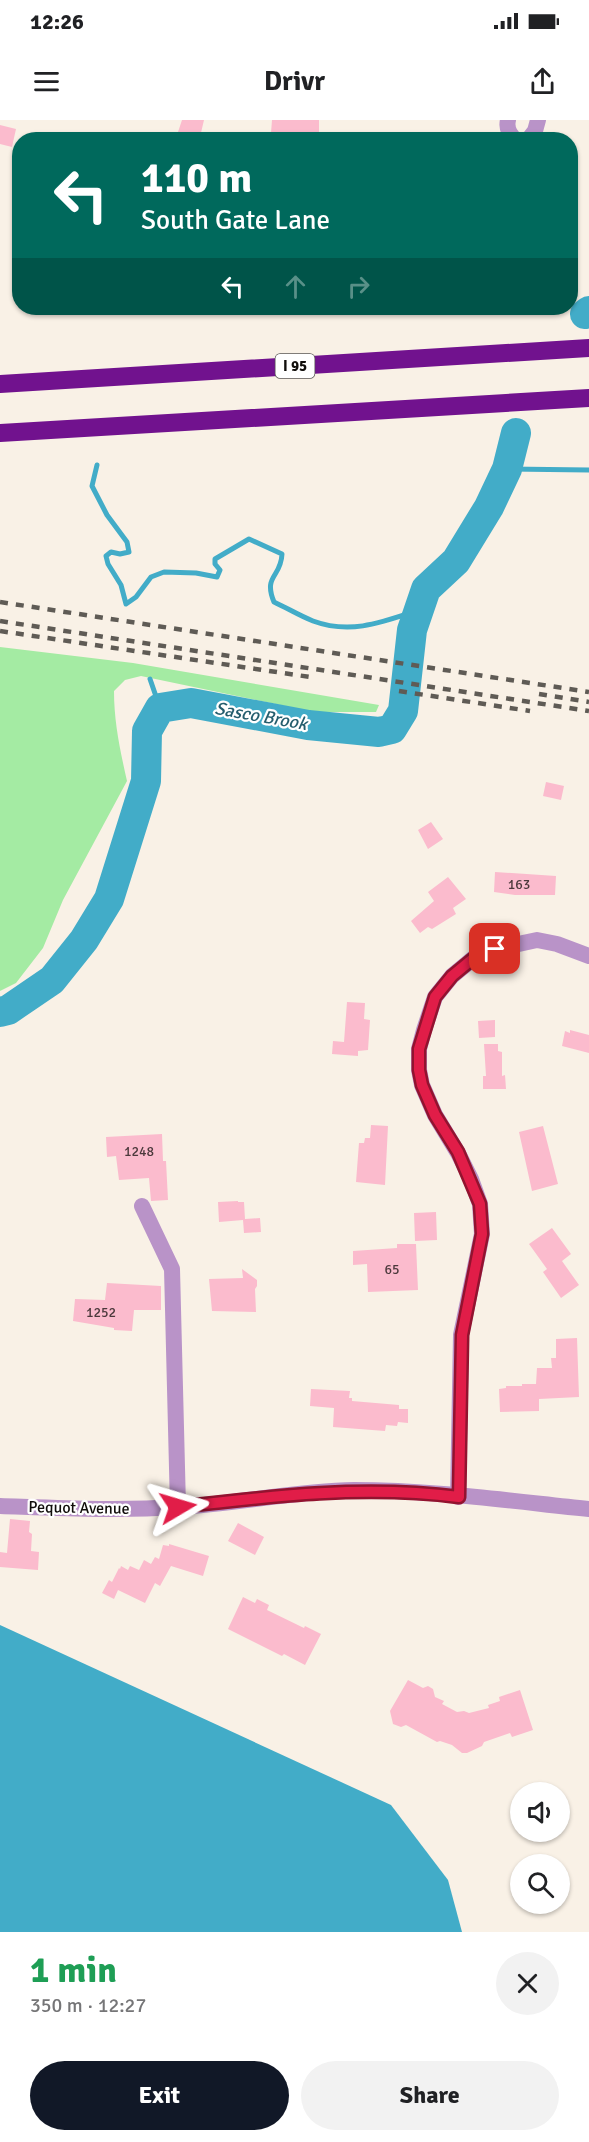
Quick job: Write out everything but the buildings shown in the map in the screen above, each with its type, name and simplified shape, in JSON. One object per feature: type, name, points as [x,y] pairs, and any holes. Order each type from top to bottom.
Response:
[{"type":"highway","name":"I 95","points":[[0,384],[589,348]]},
{"type":"highway","points":[[0,433],[589,398]]},
{"type":"street","points":[[459,1497],[462,1335],[482,1234],[480,1204],[458,1152],[435,1115],[422,1085],[419,1049],[435,997],[452,976],[475,957],[495,949],[537,940],[589,956]]},
{"type":"street","points":[[142,1206],[172,1269],[178,1507]]},
{"type":"street","name":"Pequot Avenue","points":[[0,1506],[74,1509],[178,1507],[288,1494],[353,1490],[589,1509]]},
{"type":"green space","points":[[0,647],[133,663],[379,705],[376,712],[314,712],[141,676],[125,680],[114,691],[114,702],[127,781],[63,900],[43,948],[16,983],[0,991]]},
{"type":"water","points":[[0,1625],[391,1805],[448,1880],[462,1932],[0,1932]]},
{"type":"waterway","name":"Sasco Brook","points":[[585,314],[589,311]]},
{"type":"waterway","name":"Sasco Brook","points":[[0,1012],[8,1010],[52,980],[84,940],[109,899],[146,781],[147,731],[160,708],[191,703],[308,725],[379,732],[392,729],[403,711],[412,630],[426,589],[456,561],[489,507],[507,469],[516,433]]},
{"type":"waterway","points":[[97,465],[92,486],[107,515],[127,542],[129,552],[120,554],[111,552],[106,556],[108,564],[121,585],[126,604],[136,597],[151,577],[164,572],[196,573],[217,577],[220,570],[215,564],[215,559],[249,539],[282,554],[279,568],[270,586],[274,602],[308,619],[327,625],[354,627],[419,610]]},
{"type":"waterway","points":[[507,469],[589,470]]},
{"type":"waterway","points":[[150,679],[160,708]]},
{"type":"railway","points":[[0,602],[589,692]]},
{"type":"railway","points":[[0,621],[589,711]]},
{"type":"railway","points":[[0,631],[310,677]]},
{"type":"railway","points":[[399,691],[530,711]]},
{"type":"railway","points":[[539,694],[589,702]]},
{"type":"route","points":[[178,1507],[288,1494],[353,1490],[459,1497],[462,1335],[482,1234],[480,1204],[458,1152],[435,1115],[422,1085],[419,1049],[435,997],[452,976],[475,957],[495,949]]}]
